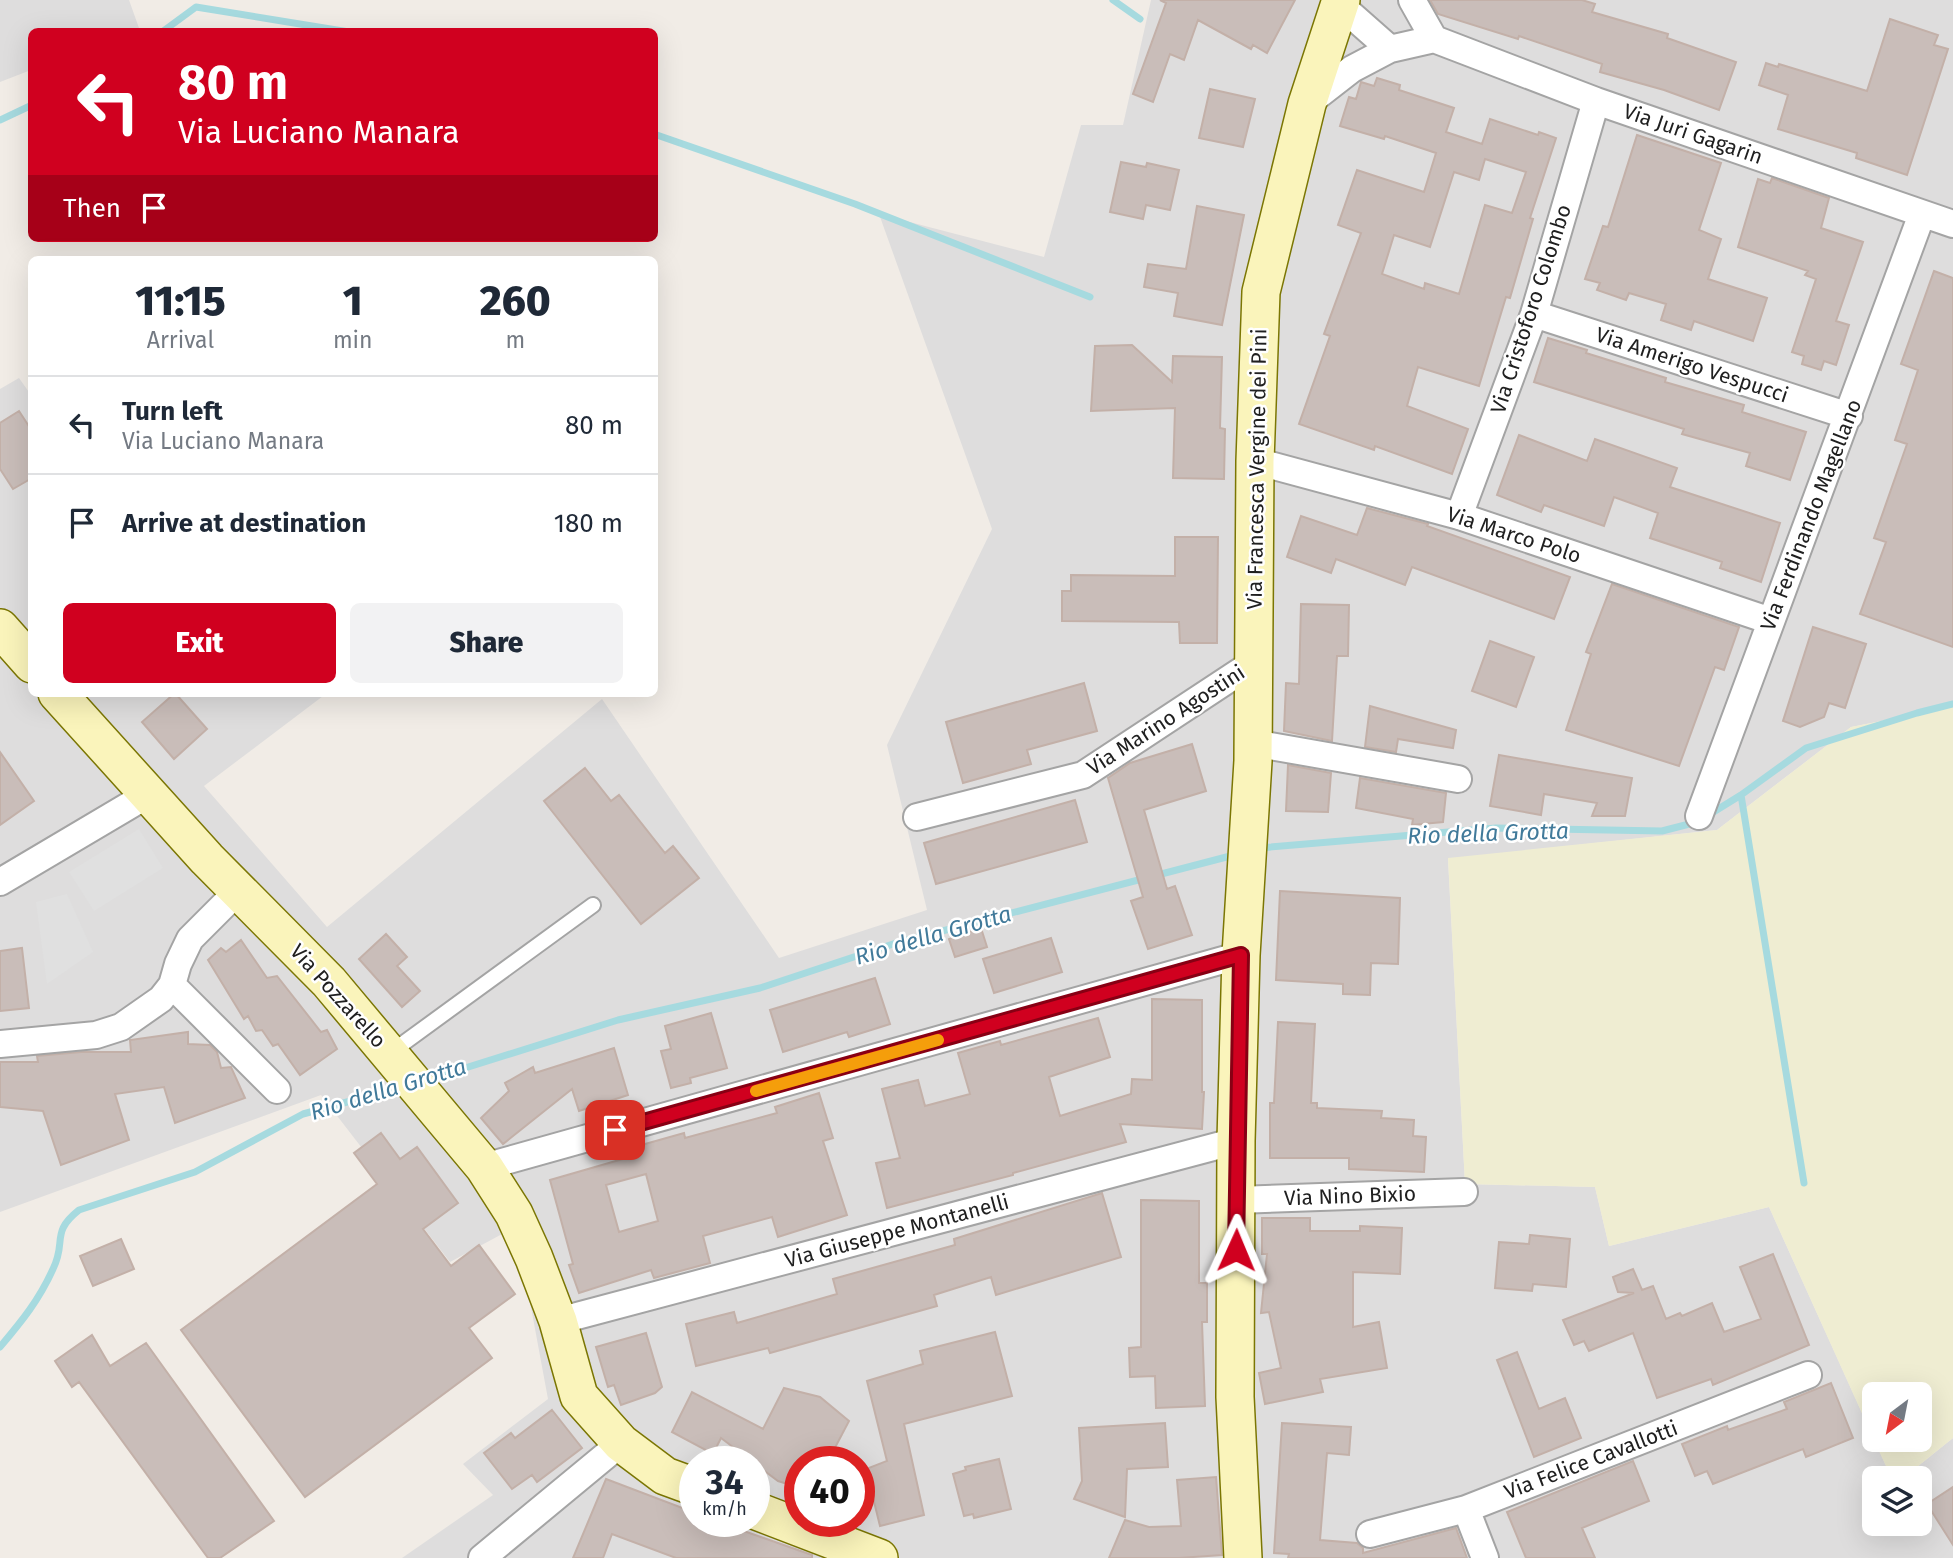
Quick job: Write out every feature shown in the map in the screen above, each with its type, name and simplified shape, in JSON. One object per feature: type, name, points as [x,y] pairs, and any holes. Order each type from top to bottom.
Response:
[{"type":"street","points":[[1307,104],[1352,69],[1390,49],[1434,39],[1412,0]]},
{"type":"street","points":[[1345,1],[1390,49]]},
{"type":"street","name":"Via Francesca Vergine dei Pini","points":[[1243,1558],[1235,1397],[1236,1141],[1241,955],[1253,743],[1255,461],[1261,292],[1307,104],[1345,1]]},
{"type":"street","name":"Via Juri Gagarin","points":[[1434,39],[1597,101],[1953,225]]},
{"type":"street","name":"Via Cristoforo Colombo","points":[[1459,516],[1534,314],[1597,101]]},
{"type":"street","name":"Via Ferdinando Magellano","points":[[1699,816],[1922,214]]},
{"type":"street","name":"Via Amerigo Vespucci","points":[[1534,314],[1849,416]]},
{"type":"street","name":"Via Marco Polo","points":[[1255,461],[1459,516],[1771,621]]},
{"type":"street","points":[[0,628],[28,660]]},
{"type":"street","name":"Via Marino Agostini","points":[[917,817],[1083,775],[1253,663]]},
{"type":"street","name":"Via Pozzarello","points":[[61,697],[148,795],[330,982],[484,1167],[514,1214],[534,1258],[558,1321],[579,1396],[621,1443],[666,1476],[679,1481]]},
{"type":"street","points":[[1253,743],[1458,779]]},
{"type":"street","points":[[0,882],[148,795]]},
{"type":"street","points":[[0,1044],[96,1035],[121,1027],[161,999],[172,985],[190,939],[239,890]]},
{"type":"street","points":[[484,1167],[1241,955]]},
{"type":"street","points":[[172,985],[277,1090]]},
{"type":"street","name":"Via Giuseppe Montanelli","points":[[558,1321],[1236,1141]]},
{"type":"street","name":"Via Nino Bixio","points":[[1237,1200],[1464,1192]]},
{"type":"street","name":"Via Felice Cavallotti","points":[[1370,1534],[1466,1509],[1808,1375]]},
{"type":"street","points":[[482,1558],[621,1443]]},
{"type":"street","points":[[1466,1509],[1485,1558]]},
{"type":"street","points":[[770,1516],[879,1558]]},
{"type":"lane","points":[[394,1060],[593,905]]},
{"type":"shaded area","points":[[0,0],[129,0],[139,28],[28,28],[28,71],[0,82]]},
{"type":"shaded area","points":[[1151,0],[1953,0],[1953,707],[1851,727],[1717,830],[1448,859],[1465,1184],[1595,1187],[1609,1246],[1769,1207],[1862,1413],[1862,1452],[1880,1452],[1886,1466],[1862,1466],[1862,1536],[1932,1536],[1932,1466],[1918,1466],[1953,1438],[1953,1558],[402,1558],[493,1495],[463,1464],[548,1399],[528,1291],[504,1233],[450,1262],[321,1095],[0,1212],[0,389],[19,378],[28,391],[28,697],[322,697],[204,786],[327,927],[602,699],[779,958],[927,910],[887,745],[992,529],[879,214],[1044,257],[1081,125],[1123,125]]},
{"type":"shaded area","points":[[1953,707],[1953,1438],[1918,1466],[1886,1466],[1880,1452],[1932,1452],[1932,1382],[1862,1382],[1862,1413],[1769,1207],[1609,1246],[1595,1187],[1465,1184],[1448,858],[1717,830],[1851,727]]},
{"type":"shaded area","points":[[139,829],[163,868],[94,911],[69,872]]},
{"type":"shaded area","points":[[67,894],[93,952],[47,984],[36,902]]},
{"type":"building","points":[[1160,0],[1295,0],[1267,53],[1253,45],[1251,49],[1198,20],[1184,60],[1170,54],[1153,102],[1133,94],[1166,3]]},
{"type":"building","points":[[1430,0],[1582,0],[1595,4],[1592,12],[1668,34],[1667,38],[1736,62],[1719,110],[1664,90],[1600,72],[1602,64],[1519,36],[1518,39],[1438,14]]},
{"type":"building","points":[[1890,19],[1938,35],[1934,45],[1948,49],[1907,175],[1856,158],[1857,153],[1778,129],[1788,95],[1759,85],[1766,63],[1778,67],[1779,64],[1867,91]]},
{"type":"building","points":[[1377,78],[1400,85],[1399,90],[1454,108],[1446,132],[1482,144],[1490,119],[1556,138],[1530,218],[1533,219],[1510,298],[1506,297],[1479,386],[1418,367],[1407,406],[1468,429],[1452,474],[1375,446],[1374,450],[1299,424],[1330,336],[1324,334],[1361,233],[1338,225],[1357,170],[1424,192],[1436,153],[1385,136],[1384,139],[1340,126],[1349,97],[1356,99],[1361,82],[1374,86]],"holes":[[[1485,159],[1526,172],[1512,213],[1485,205],[1459,294],[1425,283],[1424,289],[1382,274],[1394,235],[1430,247],[1454,172],[1479,180]]]},
{"type":"building","points":[[1210,89],[1255,99],[1243,147],[1199,138]]},
{"type":"building","points":[[1637,135],[1721,163],[1699,230],[1721,239],[1708,279],[1767,298],[1753,341],[1694,321],[1691,330],[1661,320],[1666,304],[1629,293],[1626,300],[1597,290],[1600,283],[1585,279],[1603,226],[1608,227]]},
{"type":"building","points":[[1121,162],[1146,167],[1147,163],[1179,170],[1170,210],[1146,205],[1143,219],[1110,212]]},
{"type":"building","points":[[1772,178],[1829,198],[1821,228],[1863,242],[1836,321],[1849,325],[1836,365],[1824,361],[1821,370],[1802,364],[1804,356],[1792,352],[1816,279],[1805,275],[1808,271],[1738,247],[1758,179],[1770,183]]},
{"type":"building","points":[[1197,206],[1244,215],[1222,325],[1174,316],[1178,293],[1144,287],[1148,264],[1186,269]]},
{"type":"building","points":[[1934,271],[1953,278],[1953,647],[1860,614],[1886,542],[1874,538],[1907,444],[1895,440],[1918,370],[1901,364]]},
{"type":"building","points":[[1548,338],[1666,378],[1665,382],[1744,405],[1742,412],[1806,432],[1790,480],[1746,466],[1750,453],[1682,434],[1684,429],[1534,382]]},
{"type":"building","points":[[1132,345],[1172,382],[1173,356],[1222,357],[1220,428],[1225,429],[1224,479],[1173,478],[1175,408],[1091,411],[1095,346]]},
{"type":"building","points":[[19,411],[28,425],[28,480],[13,489],[0,469],[0,423]]},
{"type":"building","points":[[1519,435],[1587,461],[1595,439],[1677,468],[1670,487],[1780,523],[1761,582],[1720,568],[1722,562],[1650,538],[1658,513],[1614,497],[1604,526],[1544,505],[1541,512],[1497,495]]},
{"type":"building","points":[[1367,508],[1428,524],[1427,526],[1570,577],[1554,619],[1412,567],[1405,585],[1336,559],[1331,573],[1287,557],[1301,516],[1357,535]]},
{"type":"building","points":[[1175,537],[1218,537],[1217,643],[1180,643],[1179,622],[1062,621],[1062,591],[1071,591],[1071,575],[1175,576]]},
{"type":"building","points":[[1612,584],[1739,627],[1724,670],[1715,667],[1679,766],[1566,730],[1591,654],[1586,652]]},
{"type":"building","points":[[1301,604],[1349,605],[1348,656],[1337,656],[1332,741],[1284,731],[1286,683],[1299,684]]},
{"type":"building","points":[[1813,627],[1866,644],[1845,708],[1829,703],[1824,717],[1800,727],[1783,721]]},
{"type":"building","points":[[1490,641],[1534,657],[1516,707],[1472,691]]},
{"type":"building","points":[[1084,683],[1097,731],[1027,750],[1031,764],[963,783],[946,722]]},
{"type":"building","points":[[170,697],[179,697],[207,729],[174,759],[142,722]]},
{"type":"building","points":[[1370,706],[1456,730],[1453,748],[1398,739],[1396,752],[1365,747]]},
{"type":"building","points":[[1192,744],[1206,791],[1144,810],[1167,889],[1175,886],[1192,935],[1148,949],[1131,901],[1143,897],[1108,778],[1130,763]]},
{"type":"building","points":[[0,752],[34,801],[0,825]]},
{"type":"building","points":[[1499,755],[1632,778],[1625,816],[1592,816],[1597,803],[1544,794],[1541,815],[1490,806]]},
{"type":"building","points":[[1288,765],[1331,773],[1328,812],[1286,811]]},
{"type":"building","points":[[585,768],[611,801],[619,795],[665,853],[673,846],[699,878],[641,924],[544,801]]},
{"type":"building","points":[[1360,778],[1446,793],[1443,822],[1412,825],[1413,819],[1356,808]]},
{"type":"building","points":[[1075,800],[1087,842],[936,884],[924,843]]},
{"type":"building","points":[[1280,891],[1400,898],[1398,964],[1371,963],[1370,995],[1343,994],[1343,984],[1276,980]]},
{"type":"building","points":[[981,928],[987,947],[955,957],[949,939]]},
{"type":"building","points":[[386,934],[407,957],[397,966],[420,991],[402,1007],[359,959]]},
{"type":"building","points":[[1051,938],[1062,972],[994,993],[983,959]]},
{"type":"building","points":[[241,940],[267,978],[277,976],[321,1032],[327,1030],[337,1049],[300,1075],[278,1044],[273,1046],[262,1030],[256,1031],[248,1016],[244,1019],[208,960],[221,948],[226,952]]},
{"type":"building","points":[[22,948],[29,1008],[0,1011],[0,951]]},
{"type":"building","points":[[875,978],[890,1024],[849,1037],[847,1032],[783,1052],[770,1010]]},
{"type":"building","points":[[1152,999],[1202,1000],[1202,1129],[1120,1124],[1126,1142],[887,1208],[876,1163],[900,1158],[882,1089],[918,1080],[925,1106],[970,1094],[958,1053],[1000,1041],[1001,1045],[1098,1018],[1110,1057],[1049,1077],[1060,1116],[1131,1094],[1132,1079],[1152,1080]]},
{"type":"building","points":[[711,1013],[727,1068],[690,1078],[691,1083],[671,1088],[661,1051],[671,1049],[665,1026]]},
{"type":"building","points":[[1278,1022],[1315,1024],[1311,1103],[1317,1103],[1317,1108],[1382,1111],[1381,1118],[1414,1120],[1413,1136],[1426,1137],[1424,1172],[1349,1169],[1349,1158],[1270,1158],[1270,1103],[1274,1103]]},
{"type":"building","points":[[188,1032],[188,1044],[210,1045],[217,1052],[221,1068],[231,1067],[245,1098],[175,1123],[164,1087],[115,1094],[129,1140],[61,1165],[43,1111],[0,1107],[0,1062],[38,1062],[37,1056],[81,1052],[131,1052],[130,1040]]},
{"type":"building","points":[[614,1048],[628,1095],[579,1111],[572,1089],[503,1144],[481,1118],[509,1091],[505,1083],[533,1067],[535,1073]]},
{"type":"building","points":[[819,1093],[833,1138],[823,1141],[847,1215],[778,1237],[772,1217],[703,1236],[710,1263],[654,1278],[651,1270],[579,1293],[569,1265],[573,1264],[550,1180],[640,1154],[638,1146],[684,1133],[685,1138],[777,1113],[775,1107]],"holes":[[[646,1174],[658,1221],[619,1232],[606,1185]]]},
{"type":"building","points":[[381,1133],[400,1159],[417,1147],[458,1203],[423,1229],[451,1266],[479,1245],[515,1294],[469,1328],[492,1358],[305,1497],[181,1330],[377,1184],[354,1153]]},
{"type":"building","points":[[1102,1193],[1121,1257],[996,1295],[991,1277],[934,1295],[937,1306],[770,1353],[768,1348],[696,1366],[686,1324],[734,1312],[737,1323],[837,1294],[833,1279],[955,1245],[954,1239]]},
{"type":"building","points":[[1141,1200],[1199,1201],[1199,1283],[1207,1283],[1207,1322],[1202,1322],[1205,1406],[1156,1408],[1155,1376],[1130,1377],[1129,1348],[1141,1347]]},
{"type":"building","points":[[1262,1218],[1310,1218],[1310,1231],[1360,1231],[1360,1226],[1402,1228],[1400,1274],[1353,1272],[1353,1327],[1379,1322],[1387,1368],[1320,1379],[1323,1392],[1265,1404],[1259,1373],[1281,1368],[1269,1312],[1261,1313],[1267,1254],[1262,1254]]},
{"type":"building","points":[[1530,1235],[1570,1239],[1566,1287],[1533,1284],[1532,1291],[1495,1288],[1499,1242],[1529,1244]]},
{"type":"building","points":[[121,1239],[134,1269],[93,1286],[80,1256]]},
{"type":"building","points":[[1773,1254],[1809,1345],[1713,1385],[1711,1379],[1657,1398],[1633,1333],[1589,1351],[1584,1341],[1574,1345],[1563,1320],[1634,1293],[1618,1292],[1613,1277],[1633,1269],[1642,1290],[1653,1286],[1666,1319],[1680,1313],[1682,1316],[1712,1303],[1724,1332],[1761,1319],[1740,1267]]},
{"type":"building","points":[[995,1332],[1012,1396],[904,1424],[924,1515],[880,1526],[875,1506],[875,1466],[887,1461],[867,1381],[923,1364],[920,1351]]},
{"type":"building","points":[[646,1333],[662,1387],[655,1393],[621,1405],[614,1385],[608,1387],[596,1347]]},
{"type":"building","points":[[92,1335],[110,1366],[146,1343],[274,1521],[220,1558],[208,1558],[79,1382],[72,1387],[55,1361]]},
{"type":"building","points":[[1517,1352],[1539,1409],[1565,1398],[1581,1438],[1534,1457],[1497,1360]]},
{"type":"building","points":[[1831,1383],[1853,1438],[1806,1457],[1803,1449],[1713,1484],[1707,1471],[1695,1476],[1682,1444],[1727,1426],[1728,1430],[1787,1409],[1784,1402]]},
{"type":"building","points":[[784,1388],[820,1397],[849,1421],[836,1446],[784,1446],[784,1483],[770,1475],[770,1446],[732,1446],[721,1438],[717,1446],[698,1446],[672,1432],[692,1392],[763,1429]]},
{"type":"building","points":[[552,1410],[582,1448],[537,1482],[532,1475],[512,1489],[484,1453],[511,1433],[515,1438]]},
{"type":"building","points":[[1165,1423],[1168,1467],[1127,1469],[1125,1517],[1074,1499],[1082,1481],[1079,1428]]},
{"type":"building","points":[[1282,1423],[1351,1427],[1349,1455],[1327,1453],[1320,1540],[1357,1543],[1363,1548],[1363,1553],[1456,1528],[1467,1558],[1288,1558],[1289,1554],[1274,1553]]},
{"type":"building","points":[[999,1459],[1011,1509],[974,1518],[973,1514],[964,1516],[953,1474],[966,1470],[965,1467]]},
{"type":"building","points":[[1633,1461],[1649,1501],[1582,1528],[1595,1558],[1526,1558],[1507,1512]]},
{"type":"building","points":[[1216,1477],[1222,1555],[1109,1558],[1125,1520],[1149,1527],[1181,1526],[1177,1480]]},
{"type":"building","points":[[606,1479],[679,1507],[679,1537],[761,1537],[812,1555],[812,1558],[676,1558],[612,1534],[603,1558],[573,1558]]},
{"type":"building","points":[[1953,1487],[1953,1545],[1932,1512],[1932,1501]]},
{"type":"waterway","points":[[1113,0],[1140,19]]},
{"type":"waterway","points":[[167,28],[196,7],[325,28]]},
{"type":"waterway","points":[[0,120],[28,107]]},
{"type":"waterway","points":[[658,135],[855,204],[1090,297]]},
{"type":"waterway","name":"Rio della Grotta","points":[[1707,816],[1806,748],[1953,704]]},
{"type":"waterway","points":[[1741,795],[1804,1183]]},
{"type":"waterway","name":"Rio della Grotta","points":[[1259,848],[1496,828],[1662,831],[1697,822]]},
{"type":"waterway","name":"Rio della Grotta","points":[[427,1080],[618,1020],[760,988],[896,943],[1238,854]]},
{"type":"waterway","name":"Rio della Grotta","points":[[0,1347],[42,1291],[57,1259],[62,1231],[79,1210],[195,1172],[303,1114],[402,1087]]},
{"type":"slow traffic","points":[[756,1091],[938,1040]]},
{"type":"route","points":[[615,1130],[1241,955],[1236,1250]]}]
